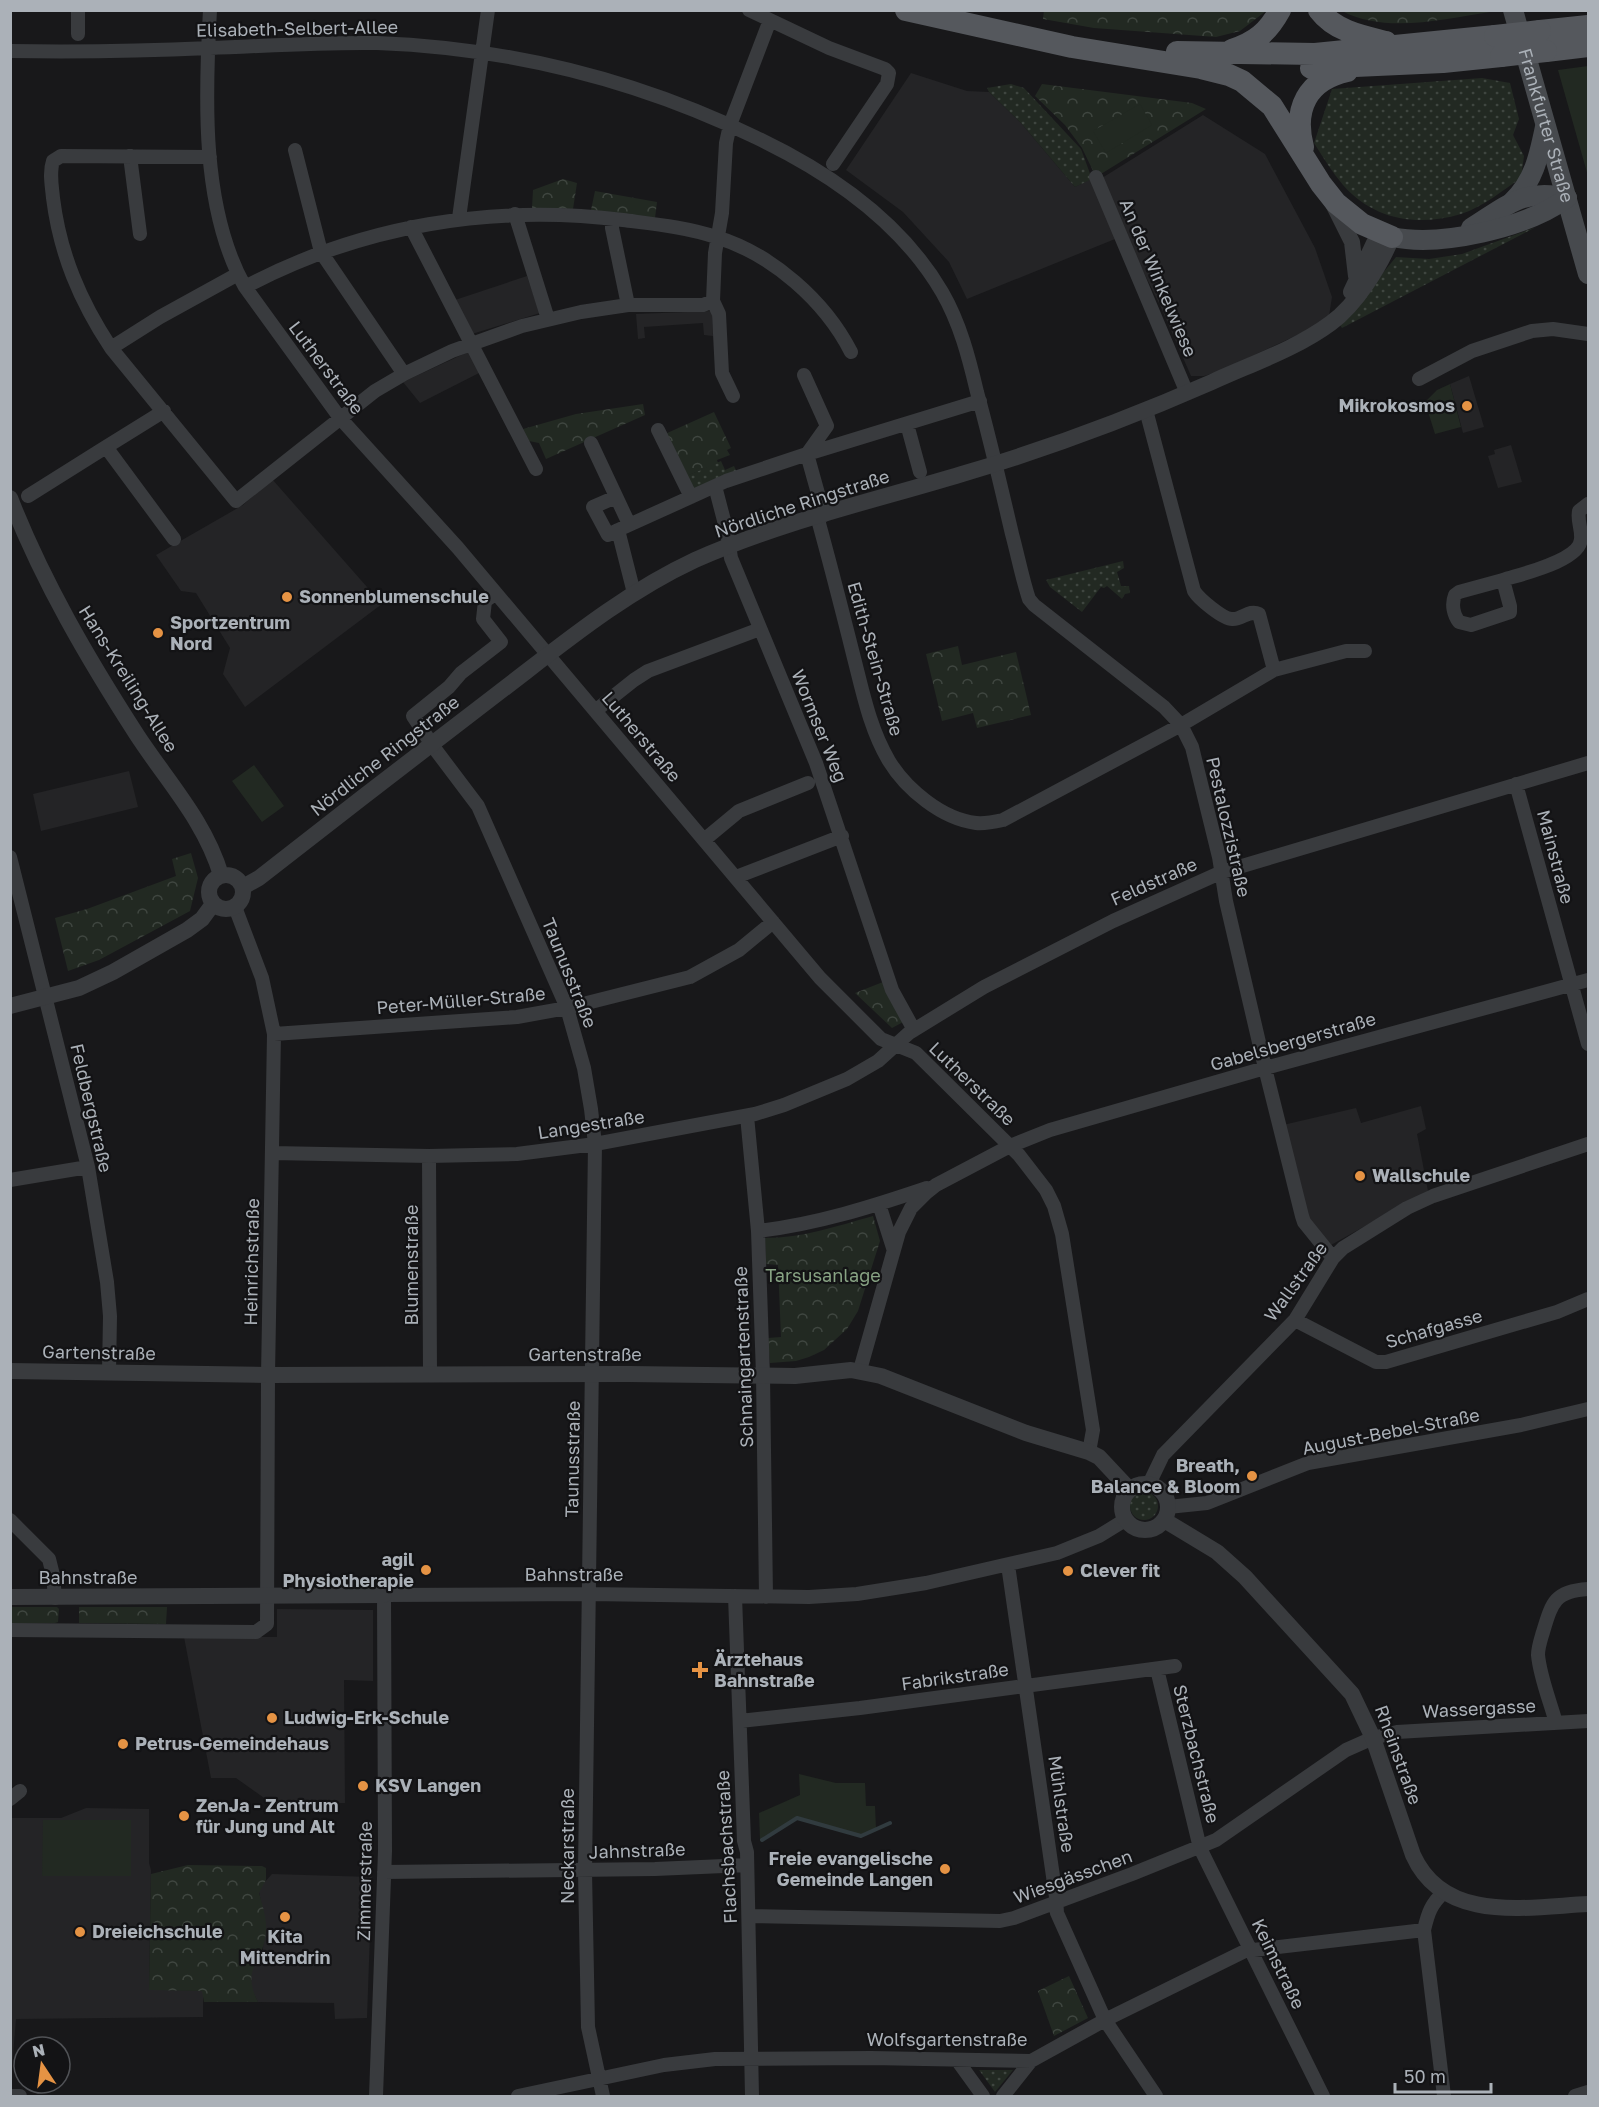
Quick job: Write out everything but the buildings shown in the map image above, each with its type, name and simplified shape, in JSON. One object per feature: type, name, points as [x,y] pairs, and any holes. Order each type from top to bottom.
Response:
[{"type":"main road","points":[[906,10],[1086,50],[1280,69],[1383,66]]},
{"type":"main road","points":[[1210,61],[1261,37],[1271,27],[1280,10]]},
{"type":"main road","points":[[1318,10],[1328,21],[1349,32],[1405,46]]},
{"type":"main road","name":"Frankfurter Straße","points":[[1513,10],[1588,274]]},
{"type":"main road","points":[[1306,160],[1298,128],[1299,118],[1306,98],[1313,89],[1329,77],[1344,71],[1543,41],[1588,26]]},
{"type":"main road","points":[[1543,41],[1588,46]]},
{"type":"main road","points":[[1210,61],[1405,46],[1498,46]]},
{"type":"main road","points":[[1210,61],[1229,75],[1242,81],[1272,106],[1336,203],[1355,219],[1376,231],[1392,237],[1417,241],[1460,237],[1527,219],[1553,208],[1567,198]]},
{"type":"main road","points":[[1510,204],[1521,193],[1533,174],[1546,124]]},
{"type":"main road","points":[[1444,239],[1470,229],[1510,204],[1540,193],[1567,198]]},
{"type":"main road","points":[[1527,219],[1544,219],[1557,223],[1571,231],[1579,240]]},
{"type":"street","points":[[78,10],[78,34]]},
{"type":"street","name":"Lutherstraße","points":[[210,10],[207,123],[210,158],[221,223],[238,274],[245,287],[340,418],[458,548],[808,964],[881,1039],[916,1053],[1036,1175],[1046,1190],[1058,1217],[1093,1430],[1089,1452]]},
{"type":"street","points":[[459,218],[488,10]]},
{"type":"street","points":[[749,10],[829,48],[889,72],[887,84],[833,164]]},
{"type":"street","points":[[733,396],[722,373],[719,314],[713,301],[715,253],[722,213],[726,143],[730,125],[770,20]]},
{"type":"street","name":"Elisabeth-Selbert-Allee","points":[[10,51],[374,43],[482,52],[585,74],[664,99],[730,125],[791,154],[824,174],[864,204],[905,241],[926,268],[946,300],[964,340],[995,464]]},
{"type":"street","points":[[295,150],[321,252],[404,374]]},
{"type":"street","points":[[210,158],[61,156],[52,161],[51,167],[55,215],[68,266],[97,327],[111,348],[237,501],[375,391],[404,374],[471,343],[548,319],[598,309],[628,305],[703,305],[713,301]]},
{"type":"street","points":[[130,156],[140,234]]},
{"type":"street","name":"An der Winkelwiese","points":[[1096,177],[1187,393]]},
{"type":"street","points":[[1326,190],[1352,242],[1356,279]]},
{"type":"street","points":[[515,214],[548,319]]},
{"type":"street","points":[[245,287],[273,272],[321,252],[368,237],[459,218],[550,214],[612,219],[666,225],[717,237],[751,252],[800,287],[835,326],[851,352]]},
{"type":"street","points":[[612,219],[628,305]]},
{"type":"street","points":[[411,227],[536,469]]},
{"type":"street","points":[[1338,317],[1374,243],[1380,239],[1392,237]]},
{"type":"street","name":"Nördliche Ringstraße","points":[[243,887],[259,878],[432,743],[634,593],[729,546],[821,515],[1047,447],[1187,393],[1299,342],[1334,322],[1348,308],[1371,276],[1392,237]]},
{"type":"street","points":[[111,348],[238,274]]},
{"type":"street","points":[[1419,379],[1472,351],[1532,332],[1553,329],[1588,334]]},
{"type":"street","points":[[804,375],[827,426],[840,444]]},
{"type":"street","points":[[616,497],[593,507],[608,535],[715,486],[807,454],[980,401]]},
{"type":"street","points":[[1146,410],[1194,591],[1203,601],[1233,620],[1251,612],[1259,614],[1274,670]]},
{"type":"street","points":[[28,496],[164,411]]},
{"type":"street","points":[[907,424],[920,472]]},
{"type":"street","points":[[807,454],[827,426]]},
{"type":"street","points":[[658,430],[691,497]]},
{"type":"street","points":[[591,443],[616,497],[634,593]]},
{"type":"street","points":[[106,447],[174,539]]},
{"type":"street","name":"Edith-Stein-Straße","points":[[807,454],[868,711],[878,739],[890,762],[911,788],[945,812],[963,820],[977,824],[1003,820],[1181,725],[1274,670],[1346,651],[1365,651]]},
{"type":"street","name":"Pestalozzistraße","points":[[995,464],[1029,599],[1164,707],[1181,725],[1192,747],[1265,1068],[1302,1216],[1309,1229],[1333,1258]]},
{"type":"street","name":"Wormser Weg","points":[[715,486],[731,558],[816,763],[892,990],[914,1030]]},
{"type":"street","name":"Hans-Kreiling-Allee","points":[[10,498],[36,557],[70,624],[139,737],[199,822],[221,875]]},
{"type":"street","points":[[1503,580],[1545,566],[1575,552],[1581,538],[1578,522],[1579,511],[1588,504]]},
{"type":"street","name":"Taunusstraße","points":[[496,593],[485,601],[483,620],[501,642],[461,673],[449,687],[413,716],[478,806],[567,1008],[584,1068],[595,1143],[588,1594]]},
{"type":"street","points":[[595,711],[648,671],[760,629]]},
{"type":"street","name":"Feldstraße","points":[[897,1046],[914,1030],[984,987],[1113,921],[1222,872],[1588,762]]},
{"type":"street","points":[[704,840],[740,811],[808,783]]},
{"type":"street","name":"Mainstraße","points":[[1516,784],[1588,1044]]},
{"type":"street","points":[[736,877],[842,837]]},
{"type":"street","name":"Feldbergstraße","points":[[10,857],[88,1167],[107,1282],[110,1316],[109,1372]]},
{"type":"street","points":[[221,875],[234,876],[243,887],[243,895],[235,907],[226,909],[213,904],[209,895],[211,883],[221,875]]},
{"type":"street","points":[[10,1006],[47,998],[91,983],[164,944],[202,918],[213,904]]},
{"type":"street","name":"Heinrichstraße","points":[[10,1630],[256,1632],[267,1624],[268,1375],[274,1034],[262,978],[235,907]]},
{"type":"street","name":"Peter-Müller-Straße","points":[[274,1034],[517,1017],[567,1008],[690,977],[739,950],[773,922]]},
{"type":"street","name":"Gabelsbergerstraße","points":[[936,1185],[1010,1146],[1050,1131],[1265,1068],[1588,980]]},
{"type":"street","name":"Langestraße","points":[[272,1153],[429,1156],[516,1154],[595,1143],[747,1116],[784,1105],[847,1079],[878,1061],[897,1046]]},
{"type":"street","name":"Schnaingartenstraße","points":[[747,1116],[758,1231],[763,1375],[766,1597]]},
{"type":"street","name":"Wallstraße","points":[[1149,1484],[1163,1455],[1295,1320],[1333,1258],[1343,1248],[1420,1202],[1588,1144]]},
{"type":"street","name":"Blumenstraße","points":[[429,1156],[430,1374]]},
{"type":"street","points":[[10,1180],[88,1167]]},
{"type":"street","points":[[758,1231],[807,1225],[936,1185]]},
{"type":"street","points":[[860,1370],[893,1248],[911,1208],[936,1185]]},
{"type":"street","points":[[879,1204],[893,1248]]},
{"type":"street","name":"Schafgasse","points":[[1295,1320],[1376,1362],[1386,1362],[1557,1312],[1588,1299]]},
{"type":"street","name":"Gartenstraße","points":[[10,1371],[268,1375],[795,1376],[838,1370],[860,1370],[881,1376],[1026,1433],[1089,1452],[1099,1457],[1129,1490]]},
{"type":"street","name":"August-Bebel-Straße","points":[[1166,1514],[1207,1503],[1308,1463],[1521,1425],[1588,1409]]},
{"type":"street","points":[[1149,1484],[1163,1492],[1166,1514],[1152,1529],[1144,1531],[1130,1526],[1125,1520],[1121,1507],[1129,1490],[1135,1485],[1149,1484]]},
{"type":"street","name":"Rheinstraße","points":[[1166,1514],[1217,1551],[1245,1577],[1352,1694],[1373,1738],[1416,1863],[1425,1876],[1458,1900],[1490,1907],[1588,1904]]},
{"type":"street","points":[[10,1520],[49,1559],[55,1598]]},
{"type":"street","name":"Bahnstraße","points":[[10,1597],[588,1594],[823,1597],[882,1591],[1057,1553],[1083,1543],[1125,1520]]},
{"type":"street","name":"Mühlstraße","points":[[1008,1565],[1057,1913],[1105,2020],[1156,2097]]},
{"type":"street","points":[[1556,1723],[1540,1665],[1539,1647],[1549,1611],[1554,1603],[1568,1591],[1588,1589]]},
{"type":"street","name":"Neckarstraße","points":[[588,1594],[585,1871],[587,2015],[603,2097]]},
{"type":"street","name":"Zimmerstraße","points":[[376,2097],[384,1872],[384,1595]]},
{"type":"street","name":"Flachsbachstraße","points":[[735,1596],[744,1841],[747,1852],[752,2097]]},
{"type":"street","name":"Fabrikstraße","points":[[740,1721],[860,1708],[1175,1666]]},
{"type":"street","name":"Sterzbachstraße","points":[[1157,1669],[1200,1848]]},
{"type":"street","name":"Wassergasse","points":[[1373,1738],[1397,1732],[1588,1721]]},
{"type":"street","name":"Wiesgässchen","points":[[749,1916],[1000,1921],[1014,1918],[1216,1840],[1346,1750],[1373,1738]]},
{"type":"street","name":"Keimstraße","points":[[1200,1848],[1323,2097]]},
{"type":"street","name":"Jahnstraße","points":[[384,1872],[585,1871],[747,1865]]},
{"type":"street","points":[[1444,1892],[1428,1911],[1424,1930],[1444,2097]]},
{"type":"street","name":"Wolfsgartenstraße","points":[[518,2097],[664,2065],[715,2060],[1031,2061],[1105,2020],[1251,1950],[1424,1930]]},
{"type":"street","points":[[957,2060],[983,2097]]},
{"type":"street","points":[[1003,2097],[1031,2061]]},
{"type":"street","points":[[1575,2097],[1588,2092]]},
{"type":"street","points":[[10,2096],[20,2097]]},
{"type":"shaded area","points":[[911,73],[967,91],[989,92],[1021,123],[1075,187],[1100,174],[1102,178],[1203,115],[1265,154],[1315,248],[1332,297],[1329,316],[1310,329],[1218,372],[1204,376],[1191,376],[1160,305],[1125,235],[967,299],[949,262],[903,212],[846,170]]},
{"type":"shaded area","points":[[527,276],[540,313],[472,334],[455,300]]},
{"type":"shaded area","points":[[712,311],[713,336],[704,335],[703,323],[644,327],[645,338],[638,339],[636,314]]},
{"type":"shaded area","points":[[470,351],[481,372],[420,403],[403,382]]},
{"type":"shaded area","name":"Mikrokosmos","points":[[1469,376],[1484,427],[1463,433],[1450,384]]},
{"type":"shaded area","name":"Mikrokosmos","points":[[1511,445],[1522,482],[1498,488],[1488,456],[1495,454],[1494,450]]},
{"type":"shaded area","name":"Sonnenblumenschule","points":[[272,479],[382,604],[245,707],[223,674],[230,648],[196,593],[181,591],[156,555],[243,505]]},
{"type":"shaded area","points":[[129,771],[138,807],[41,831],[33,794]]},
{"type":"shaded area","name":"Wallschule","points":[[1421,1106],[1426,1129],[1417,1134],[1428,1191],[1331,1245],[1323,1240],[1305,1215],[1283,1125],[1356,1108],[1361,1123]]},
{"type":"shaded area","name":"Ludwig-Erk-Schule","points":[[277,1609],[373,1610],[373,1681],[344,1680],[345,1803],[271,1803],[236,1778],[211,1778],[184,1637],[277,1637]]},
{"type":"shaded area","name":"Dreieichschule","points":[[86,1808],[149,1809],[151,1870],[149,1989],[203,1991],[203,2017],[16,2019],[15,2035],[12,2035],[11,2081],[11,1818],[61,1818]]},
{"type":"shaded area","points":[[272,1874],[372,1877],[367,2018],[335,2019],[334,2003],[258,2002],[249,1978],[251,1969],[263,1950],[264,1916],[259,1892]]},
{"type":"green space","points":[[1044,10],[1266,11],[1240,31],[1216,37],[1094,28],[1043,19]]},
{"type":"green space","points":[[1489,10],[1490,12],[1415,23],[1377,22],[1342,11]]},
{"type":"green space","points":[[1588,66],[1588,176],[1558,70]]},
{"type":"green space","points":[[1482,78],[1510,83],[1519,119],[1513,135],[1524,156],[1521,178],[1469,211],[1428,220],[1413,220],[1382,213],[1355,197],[1343,185],[1314,143],[1332,89]]},
{"type":"green space","points":[[1011,84],[1024,88],[1081,149],[1092,179],[1075,187],[1021,123],[987,88]]},
{"type":"green space","points":[[1042,84],[1192,103],[1206,109],[1096,177],[1082,148],[1065,125],[1035,96]]},
{"type":"green space","points":[[1140,104],[1152,125],[1106,153],[1093,131]]},
{"type":"green space","points":[[563,179],[577,183],[573,209],[532,208],[533,190]]},
{"type":"green space","points":[[595,191],[657,202],[655,218],[591,210]]},
{"type":"green space","points":[[1536,227],[1342,328],[1340,325],[1396,257],[1429,259],[1462,254]]},
{"type":"green space","points":[[1450,384],[1461,427],[1435,434],[1425,402],[1437,390]]},
{"type":"green space","points":[[643,404],[645,415],[546,459],[539,443],[529,441],[523,429],[576,414]]},
{"type":"green space","points":[[714,412],[731,448],[727,450],[730,455],[717,460],[718,463],[684,477],[665,434]]},
{"type":"green space","points":[[721,461],[725,470],[734,466],[738,475],[696,492],[684,477]]},
{"type":"green space","points":[[1123,561],[1124,568],[1117,572],[1121,586],[1129,586],[1130,593],[1125,594],[1122,599],[1107,586],[1101,587],[1082,612],[1050,587],[1046,580]]},
{"type":"green space","points":[[958,646],[962,665],[1016,652],[1031,715],[977,728],[973,713],[942,721],[926,654]]},
{"type":"green space","points":[[254,765],[284,806],[262,822],[232,781]]},
{"type":"green space","points":[[191,853],[198,878],[190,911],[99,960],[68,971],[55,918],[87,909],[176,876],[172,859]]},
{"type":"green space","points":[[883,982],[905,1021],[892,1028],[855,993]]},
{"type":"green space","name":"Tarsusanlage","points":[[873,1216],[880,1241],[858,1311],[847,1329],[824,1350],[809,1357],[796,1361],[770,1363],[768,1338],[781,1337],[778,1265],[766,1264],[765,1238],[806,1234]]},
{"type":"green space","points":[[1144,1492],[1154,1496],[1158,1506],[1154,1516],[1144,1520],[1134,1516],[1130,1506],[1134,1496]]},
{"type":"green space","points":[[11,1607],[57,1607],[59,1609],[58,1622],[11,1623]]},
{"type":"green space","points":[[79,1607],[167,1607],[166,1624],[79,1623]]},
{"type":"green space","points":[[799,1774],[836,1783],[865,1783],[866,1806],[875,1806],[876,1828],[861,1835],[797,1817],[760,1840],[759,1813],[800,1795]]},
{"type":"green space","points":[[43,1820],[131,1820],[131,1876],[42,1876]]},
{"type":"green space","points":[[188,1865],[262,1866],[266,1868],[266,1880],[259,1893],[266,1930],[251,1980],[258,2002],[204,2002],[202,1991],[149,1990],[151,1874]]},
{"type":"green space","points":[[1069,1976],[1088,2018],[1054,2036],[1038,1991]]},
{"type":"green space","points":[[979,2070],[1013,2070],[995,2092]]},
{"type":"waterway","points":[[762,1840],[797,1818],[861,1836],[890,1823]]},
{"type":"place","name":"Mikrokosmos","points":[[1467,406]]},
{"type":"place","name":"Sonnenblumenschule","points":[[287,597]]},
{"type":"place","name":"Sportzentrum Nord","points":[[158,633]]},
{"type":"place","name":"Wallschule","points":[[1360,1176]]},
{"type":"place","name":"Breath, Balance & Bloom","points":[[1252,1476]]},
{"type":"place","name":"agil Physiotherapie","points":[[426,1570]]},
{"type":"place","name":"Clever fit","points":[[1068,1571]]},
{"type":"place","name":"Ärztehaus Bahnstraße","points":[[700,1670]]},
{"type":"place","name":"Ludwig-Erk-Schule","points":[[272,1718]]},
{"type":"place","name":"Petrus-Gemeindehaus","points":[[123,1744]]},
{"type":"place","name":"KSV Langen","points":[[363,1786]]},
{"type":"place","name":"ZenJa - Zentrum für Jung und Alt","points":[[184,1816]]},
{"type":"place","name":"Freie evangelische Gemeinde Langen","points":[[945,1869]]},
{"type":"place","name":"Kita Mittendrin","points":[[285,1917]]},
{"type":"place","name":"Dreieichschule","points":[[80,1932]]}]
